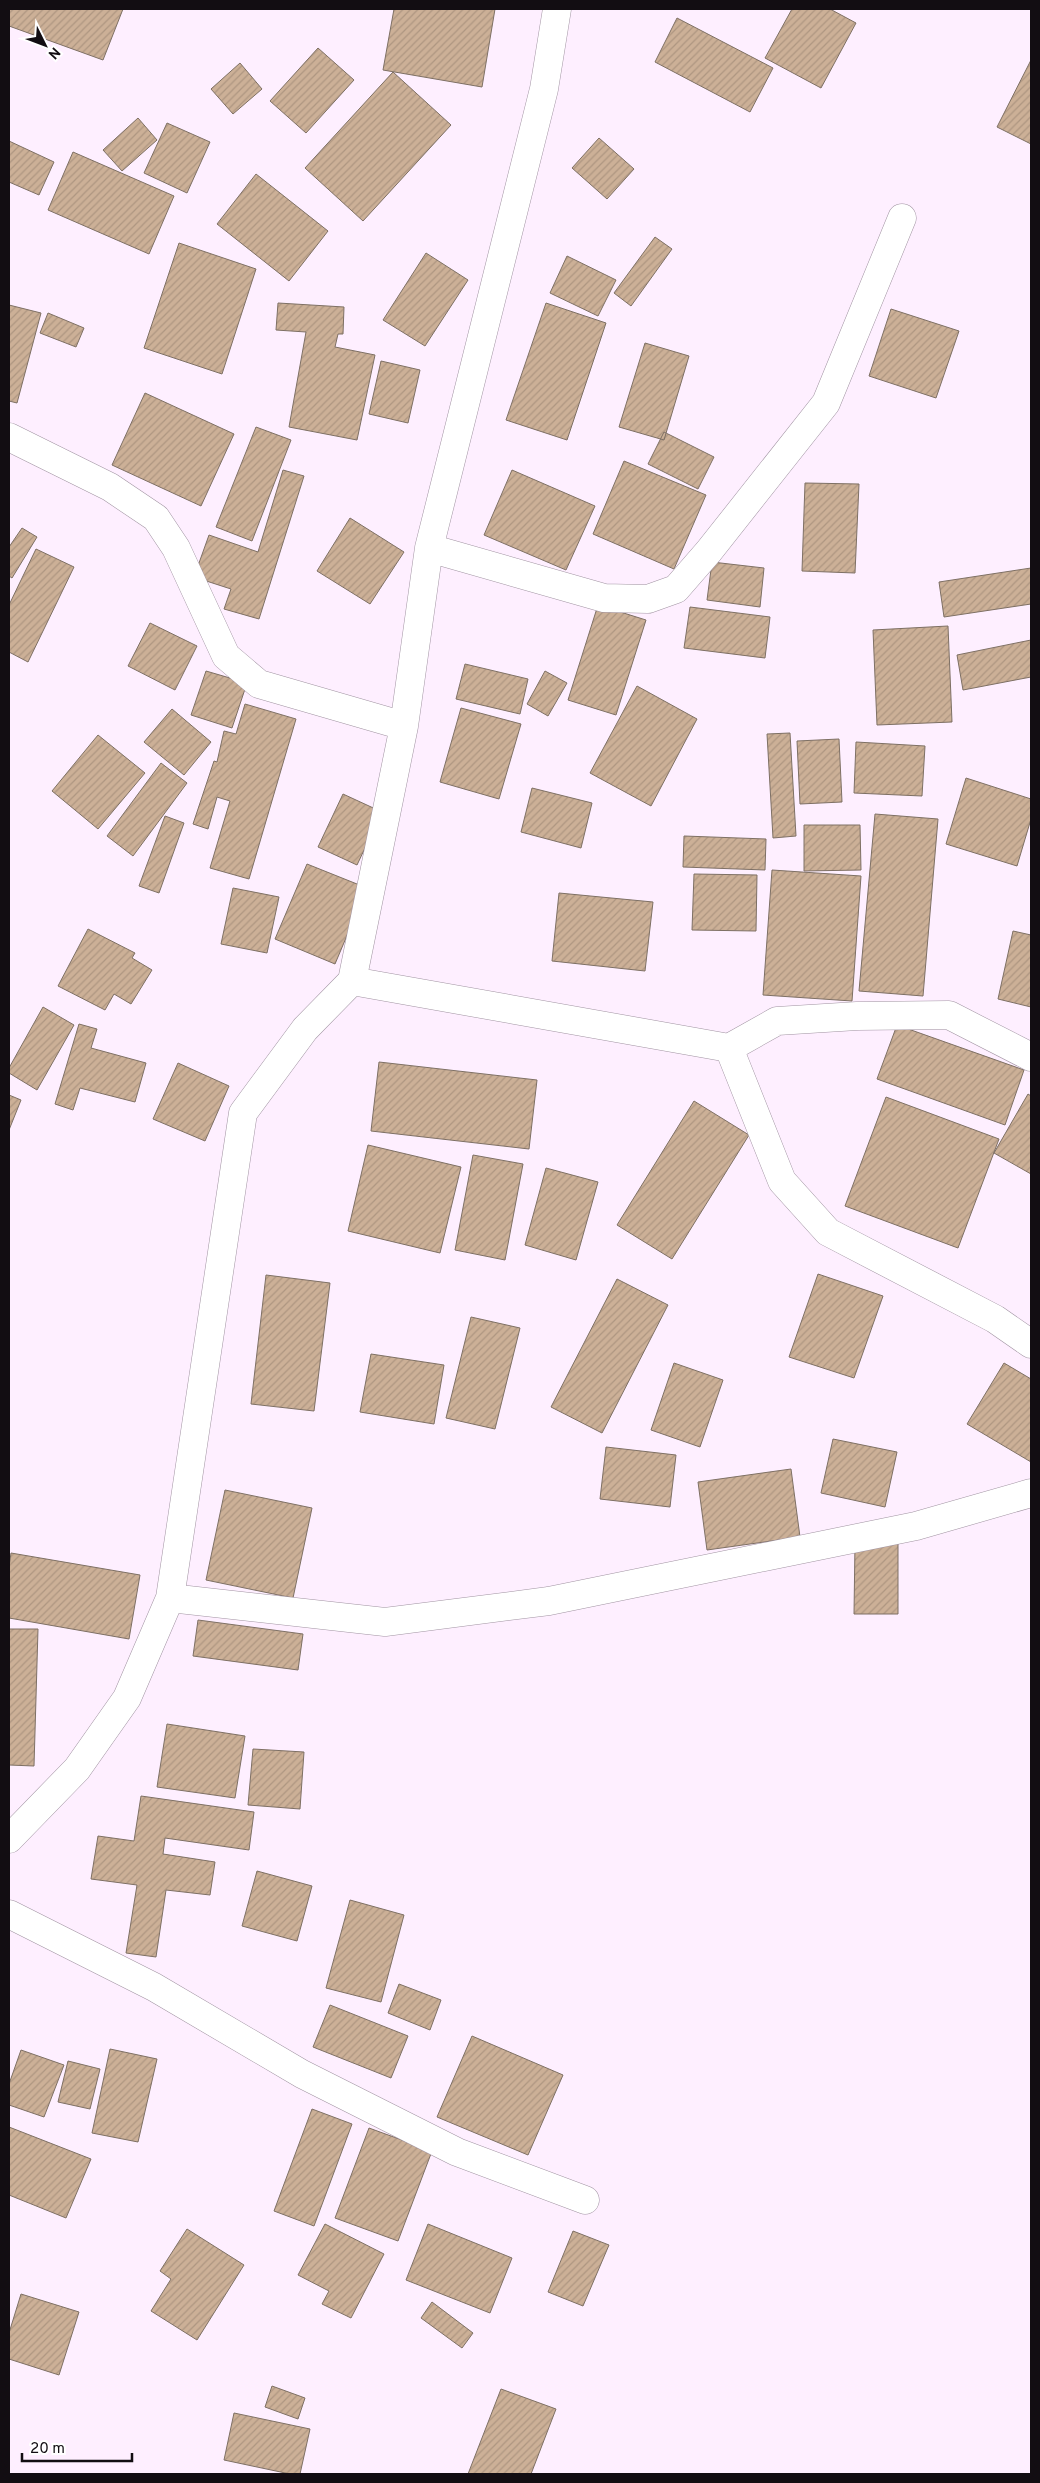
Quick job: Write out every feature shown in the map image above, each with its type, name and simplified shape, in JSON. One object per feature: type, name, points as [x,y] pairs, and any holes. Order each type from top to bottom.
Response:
[{"type":"street","points":[[9,1839],[77,1770],[127,1698],[170,1598],[243,1113],[306,1029],[352,981],[404,726],[430,548],[544,89],[557,9]]},
{"type":"street","points":[[430,548],[604,598],[648,600],[676,589],[709,551],[826,403],[902,218]]},
{"type":"street","points":[[9,438],[110,487],[156,518],[176,548],[226,656],[259,684],[404,726]]},
{"type":"street","points":[[352,981],[729,1048],[776,1021],[857,1016],[949,1015],[1031,1057]]},
{"type":"street","points":[[729,1048],[782,1182],[828,1232],[995,1319],[1031,1344]]},
{"type":"street","points":[[170,1598],[385,1622],[558,1599],[916,1526],[1031,1493]]},
{"type":"street","points":[[9,1914],[154,1987],[302,2074],[448,2148],[585,2200]]},
{"type":"building","points":[[9,9],[123,9],[103,60],[9,26]]},
{"type":"building","points":[[394,9],[495,9],[482,87],[383,70]]},
{"type":"building","points":[[792,9],[830,9],[856,23],[821,88],[765,58]]},
{"type":"building","points":[[677,18],[773,68],[750,112],[655,62]]},
{"type":"building","points":[[318,48],[354,80],[306,133],[270,101]]},
{"type":"building","points":[[1031,60],[1031,144],[997,127]]},
{"type":"building","points":[[240,63],[262,89],[233,114],[211,89]]},
{"type":"building","points":[[393,72],[451,125],[363,221],[305,168]]},
{"type":"building","points":[[138,118],[157,140],[122,171],[103,150]]},
{"type":"building","points":[[167,123],[210,142],[187,193],[144,173]]},
{"type":"building","points":[[599,138],[634,169],[607,199],[572,168]]},
{"type":"building","points":[[9,141],[54,162],[39,195],[9,182]]},
{"type":"building","points":[[73,152],[174,196],[149,254],[48,210]]},
{"type":"building","points":[[256,174],[328,231],[289,281],[217,224]]},
{"type":"building","points":[[655,237],[672,249],[631,306],[614,293]]},
{"type":"building","points":[[179,243],[256,269],[222,374],[144,348]]},
{"type":"building","points":[[426,253],[468,280],[425,346],[383,320]]},
{"type":"building","points":[[567,256],[616,280],[598,316],[550,293]]},
{"type":"building","points":[[278,303],[344,307],[343,334],[338,334],[335,347],[375,355],[357,440],[289,427],[306,332],[276,330]]},
{"type":"building","points":[[546,303],[606,323],[567,440],[506,420]]},
{"type":"building","points":[[9,305],[41,313],[17,403],[9,401]]},
{"type":"building","points":[[891,309],[959,331],[936,398],[869,376]]},
{"type":"building","points":[[48,313],[84,328],[76,347],[40,333]]},
{"type":"building","points":[[645,343],[689,356],[664,440],[619,427]]},
{"type":"building","points":[[381,361],[420,370],[408,423],[369,414]]},
{"type":"building","points":[[145,393],[234,434],[201,506],[112,465]]},
{"type":"building","points":[[256,427],[291,440],[252,541],[216,527]]},
{"type":"building","points":[[664,432],[714,457],[698,489],[648,464]]},
{"type":"building","points":[[624,461],[706,495],[674,569],[593,534]]},
{"type":"building","points":[[283,470],[304,476],[259,619],[224,609],[231,589],[194,577],[209,535],[258,552]]},
{"type":"building","points":[[512,470],[595,506],[566,570],[484,535]]},
{"type":"building","points":[[805,483],[859,484],[855,573],[802,571]]},
{"type":"building","points":[[350,518],[404,552],[370,604],[317,571]]},
{"type":"building","points":[[22,528],[37,537],[12,578],[9,576],[9,547]]},
{"type":"building","points":[[36,549],[74,567],[28,662],[9,652],[9,605]]},
{"type":"building","points":[[712,562],[764,568],[760,607],[707,600]]},
{"type":"building","points":[[1031,568],[1031,604],[944,617],[939,582]]},
{"type":"building","points":[[598,605],[646,620],[616,715],[568,700]]},
{"type":"building","points":[[690,607],[770,617],[765,658],[684,648]]},
{"type":"building","points":[[150,623],[197,646],[175,690],[128,666]]},
{"type":"building","points":[[948,626],[952,722],[877,725],[873,630]]},
{"type":"building","points":[[1031,640],[1031,677],[963,690],[957,655]]},
{"type":"building","points":[[465,664],[528,679],[520,714],[456,699]]},
{"type":"building","points":[[206,671],[247,683],[232,728],[191,715]]},
{"type":"building","points":[[545,671],[567,683],[548,716],[527,704]]},
{"type":"building","points":[[637,686],[697,719],[651,806],[590,773]]},
{"type":"building","points":[[245,704],[296,719],[249,879],[210,868],[230,801],[217,797],[208,829],[193,824],[214,761],[217,762],[224,731],[236,734]]},
{"type":"building","points":[[461,708],[521,724],[499,799],[440,782]]},
{"type":"building","points":[[172,709],[211,742],[184,775],[144,742]]},
{"type":"building","points":[[790,733],[796,836],[773,838],[767,734]]},
{"type":"building","points":[[98,735],[145,773],[98,829],[52,791]]},
{"type":"building","points":[[839,739],[842,802],[800,804],[797,741]]},
{"type":"building","points":[[856,742],[925,746],[922,796],[854,793]]},
{"type":"building","points":[[161,763],[187,783],[133,856],[107,836]]},
{"type":"building","points":[[966,778],[1031,799],[1031,819],[1017,866],[946,844]]},
{"type":"building","points":[[532,788],[592,803],[581,848],[521,832]]},
{"type":"building","points":[[343,794],[382,812],[357,865],[318,847]]},
{"type":"building","points":[[875,814],[938,819],[923,996],[859,991]]},
{"type":"building","points":[[165,816],[184,823],[159,893],[139,886]]},
{"type":"building","points":[[804,825],[860,825],[861,870],[804,871]]},
{"type":"building","points":[[684,836],[766,839],[765,870],[683,867]]},
{"type":"building","points":[[307,864],[367,888],[335,964],[275,939]]},
{"type":"building","points":[[772,870],[861,876],[852,1001],[763,995]]},
{"type":"building","points":[[694,874],[757,875],[756,931],[692,930]]},
{"type":"building","points":[[233,888],[279,897],[267,953],[221,944]]},
{"type":"building","points":[[559,893],[653,902],[645,971],[552,961]]},
{"type":"building","points":[[88,929],[135,953],[132,958],[152,970],[131,1004],[114,994],[105,1010],[58,986]]},
{"type":"building","points":[[1013,931],[1031,935],[1031,1007],[998,999]]},
{"type":"building","points":[[43,1007],[74,1025],[37,1090],[9,1073],[9,1068]]},
{"type":"building","points":[[79,1024],[97,1029],[91,1048],[146,1063],[135,1102],[80,1088],[73,1110],[55,1104]]},
{"type":"building","points":[[897,1025],[1024,1070],[1005,1125],[877,1079]]},
{"type":"building","points":[[379,1062],[537,1080],[529,1149],[371,1131]]},
{"type":"building","points":[[178,1063],[229,1086],[205,1141],[153,1119]]},
{"type":"building","points":[[1028,1094],[1031,1096],[1031,1174],[994,1153]]},
{"type":"building","points":[[9,1095],[21,1100],[9,1130]]},
{"type":"building","points":[[886,1097],[999,1139],[958,1248],[845,1206]]},
{"type":"building","points":[[694,1101],[749,1135],[672,1259],[617,1225]]},
{"type":"building","points":[[368,1145],[461,1167],[440,1253],[348,1231]]},
{"type":"building","points":[[473,1155],[523,1164],[505,1260],[455,1250]]},
{"type":"building","points":[[546,1168],[598,1182],[576,1260],[525,1245]]},
{"type":"building","points":[[818,1274],[883,1296],[854,1378],[789,1357]]},
{"type":"building","points":[[266,1275],[330,1283],[314,1411],[251,1404]]},
{"type":"building","points":[[617,1279],[668,1305],[602,1433],[551,1407]]},
{"type":"building","points":[[471,1317],[520,1328],[495,1429],[446,1418]]},
{"type":"building","points":[[371,1354],[444,1365],[434,1424],[360,1412]]},
{"type":"building","points":[[674,1363],[723,1380],[700,1447],[651,1430]]},
{"type":"building","points":[[1004,1363],[1031,1379],[1031,1462],[967,1424]]},
{"type":"building","points":[[833,1439],[897,1452],[885,1507],[821,1493]]},
{"type":"building","points":[[606,1447],[676,1455],[670,1507],[600,1499]]},
{"type":"building","points":[[791,1469],[800,1537],[707,1550],[698,1482]]},
{"type":"building","points":[[225,1490],[312,1508],[293,1598],[206,1580]]},
{"type":"building","points":[[855,1543],[898,1543],[898,1614],[854,1614]]},
{"type":"building","points":[[11,1553],[140,1575],[129,1639],[9,1618],[9,1567]]},
{"type":"building","points":[[198,1620],[303,1634],[298,1670],[193,1656]]},
{"type":"building","points":[[9,1629],[38,1629],[34,1766],[9,1765]]},
{"type":"building","points":[[167,1724],[245,1736],[235,1798],[157,1787]]},
{"type":"building","points":[[253,1749],[304,1752],[300,1809],[248,1805]]},
{"type":"building","points":[[141,1796],[254,1812],[249,1850],[165,1838],[163,1854],[215,1862],[210,1895],[166,1890],[156,1957],[126,1953],[137,1885],[91,1879],[98,1836],[134,1841]]},
{"type":"building","points":[[257,1871],[312,1886],[297,1941],[242,1926]]},
{"type":"building","points":[[350,1900],[404,1915],[381,2002],[326,1988]]},
{"type":"building","points":[[399,1984],[441,2000],[430,2030],[388,2013]]},
{"type":"building","points":[[330,2005],[408,2036],[391,2078],[313,2047]]},
{"type":"building","points":[[472,2036],[563,2075],[528,2155],[437,2117]]},
{"type":"building","points":[[110,2049],[157,2059],[138,2142],[92,2133]]},
{"type":"building","points":[[21,2050],[64,2065],[44,2117],[9,2105],[9,2084]]},
{"type":"building","points":[[68,2061],[100,2069],[90,2109],[58,2102]]},
{"type":"building","points":[[312,2109],[352,2124],[314,2226],[274,2211]]},
{"type":"building","points":[[9,2127],[91,2159],[66,2218],[9,2195]]},
{"type":"building","points":[[369,2128],[432,2151],[398,2241],[335,2218]]},
{"type":"building","points":[[325,2224],[384,2254],[351,2318],[322,2304],[329,2291],[298,2275]]},
{"type":"building","points":[[428,2224],[512,2258],[490,2313],[406,2280]]},
{"type":"building","points":[[187,2229],[244,2265],[197,2340],[151,2311],[171,2279],[160,2271]]},
{"type":"building","points":[[573,2231],[609,2245],[583,2306],[548,2292]]},
{"type":"building","points":[[21,2294],[79,2312],[59,2375],[9,2359],[9,2333]]},
{"type":"building","points":[[432,2302],[473,2333],[462,2348],[421,2318]]},
{"type":"building","points":[[272,2386],[305,2398],[298,2419],[265,2407]]},
{"type":"building","points":[[501,2389],[556,2409],[531,2474],[468,2474]]},
{"type":"building","points":[[234,2413],[310,2429],[300,2474],[290,2474],[224,2460]]}]
